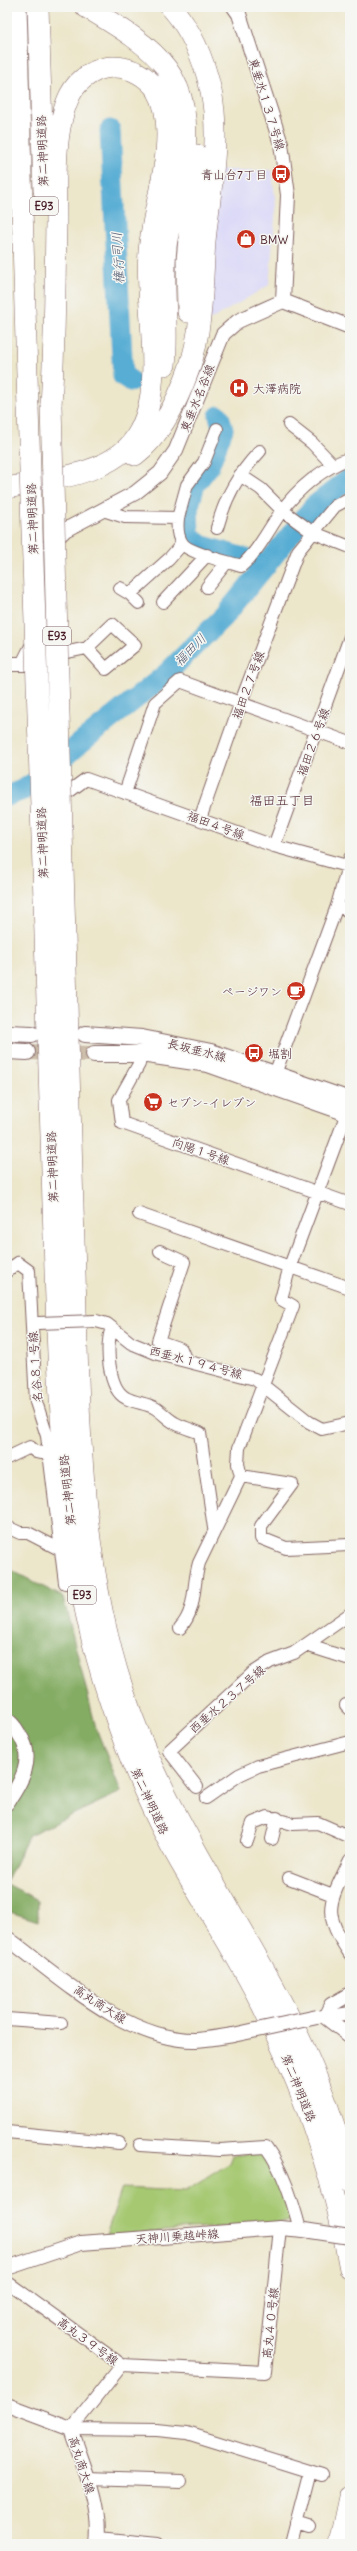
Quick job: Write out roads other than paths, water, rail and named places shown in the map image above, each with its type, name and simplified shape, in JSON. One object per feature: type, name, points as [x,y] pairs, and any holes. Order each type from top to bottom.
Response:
[{"type":"highway","name":"第二神明道路","points":[[16,7],[28,408],[53,868],[81,1446],[88,1531],[98,1594],[122,1687],[158,1782],[183,1831],[273,1986],[300,2042],[324,2097],[350,2182]]},
{"type":"highway","name":"第二神明道路","points":[[38,7],[51,405],[53,868],[62,1448],[73,1543],[83,1600],[106,1692],[122,1740],[144,1792],[167,1839],[255,1991],[284,2050],[308,2107],[327,2162],[342,2221],[350,2269]]},
{"type":"highway","points":[[7,488],[67,477],[93,469],[118,454],[135,439],[155,406],[164,373],[166,336],[164,268],[169,226],[183,168],[185,120],[179,90],[165,65],[140,41],[86,7]]},
{"type":"highway","points":[[112,7],[157,38],[177,58],[190,84],[195,100],[198,135],[187,260],[189,356],[182,385]]},
{"type":"highway","points":[[7,498],[83,483],[111,471],[137,454],[158,431],[182,385],[194,350],[198,329],[214,135],[211,92],[206,70],[190,33],[171,7]]},
{"type":"highway","points":[[51,405],[56,188],[64,113],[71,93],[84,78],[101,69],[122,68],[142,76],[154,87],[162,102],[167,126],[166,152],[149,253],[152,384],[145,420],[135,439]]},
{"type":"highway","points":[[7,87],[24,243]]},
{"type":"highway","points":[[340,2544],[350,2497]]},
{"type":"highway","points":[[346,2544],[350,2521]]},
{"type":"main road","points":[[7,1033],[32,1034]]},
{"type":"main road","name":"長坂垂水線","points":[[85,1034],[142,1038],[175,1043],[211,1052],[273,1079],[349,1109]]},
{"type":"main road","points":[[7,1052],[27,1052]]},
{"type":"main road","name":"長坂垂水線","points":[[94,1054],[140,1054],[208,1064],[273,1079]]},
{"type":"street","name":"東垂水１３７号線","points":[[234,7],[239,14],[281,144],[288,195],[283,301]]},
{"type":"street","points":[[283,301],[350,327]]},
{"type":"street","name":"東垂水名谷線","points":[[23,664],[37,636],[35,560],[56,541],[65,530],[135,492],[160,473],[176,450],[223,334],[238,321],[283,301]]},
{"type":"street","points":[[289,425],[312,443],[333,465]]},
{"type":"street","points":[[217,429],[204,462],[187,485],[178,518],[177,530],[182,544],[207,555],[241,566],[249,558],[282,510],[301,489],[321,472],[350,458]]},
{"type":"street","points":[[217,528],[226,498],[240,475],[260,451]]},
{"type":"street","points":[[240,475],[261,489],[282,510],[312,532],[350,547]]},
{"type":"street","name":"福田２７号線","points":[[200,819],[241,702],[298,551],[312,532],[335,506],[350,498]]},
{"type":"street","points":[[103,510],[125,517],[178,518]]},
{"type":"street","points":[[7,664],[63,665],[56,541]]},
{"type":"street","points":[[139,603],[125,591],[169,560],[182,544]]},
{"type":"street","points":[[164,602],[207,555]]},
{"type":"street","points":[[207,587],[228,562]]},
{"type":"street","name":"福田２６号線","points":[[274,846],[350,637]]},
{"type":"street","points":[[63,653],[87,648]]},
{"type":"street","points":[[125,793],[155,703],[180,681],[350,743]]},
{"type":"street","name":"福田４号線","points":[[67,793],[86,779],[274,846],[348,862]]},
{"type":"street","points":[[273,1079],[337,906],[348,862]]},
{"type":"street","points":[[337,906],[350,911]]},
{"type":"street","name":"向陽１号線","points":[[140,1054],[139,1064],[119,1100],[122,1123],[350,1204]]},
{"type":"street","points":[[180,1628],[189,1618],[194,1600],[195,1577],[199,1563],[214,1528],[241,1476],[238,1464],[239,1448],[293,1306],[281,1299],[290,1266],[349,1109]]},
{"type":"street","points":[[139,1214],[350,1288]]},
{"type":"street","points":[[160,1251],[184,1262],[158,1341],[181,1350],[186,1361]]},
{"type":"street","name":"名谷８１号線","points":[[7,1271],[18,1263],[29,1271],[35,1323],[36,1402],[47,1436],[59,1549],[65,1583]]},
{"type":"street","name":"西垂水１９４号線","points":[[35,1323],[96,1321],[112,1328],[131,1343],[158,1354],[256,1378],[309,1422],[322,1429],[350,1423]]},
{"type":"street","points":[[112,1328],[108,1336],[108,1349],[110,1366],[116,1391],[126,1398],[154,1407],[174,1422],[200,1433],[214,1528]]},
{"type":"street","points":[[7,1458],[30,1447],[36,1452],[49,1454]]},
{"type":"street","points":[[241,1476],[292,1484],[261,1526],[260,1538],[286,1548],[350,1543]]},
{"type":"street","points":[[7,1527],[20,1533],[28,1532],[59,1549]]},
{"type":"street","name":"西垂水２３７号線","points":[[197,1787],[169,1751],[253,1673],[270,1662],[294,1653],[350,1614]]},
{"type":"street","points":[[306,1645],[350,1659]]},
{"type":"street","points":[[7,1720],[24,1740],[27,1763],[22,1781],[7,1803]]},
{"type":"street","points":[[206,1798],[239,1775],[258,1766],[350,1742]]},
{"type":"street","points":[[247,1841],[253,1824],[268,1817],[277,1818],[293,1824],[318,1823],[350,1837]]},
{"type":"street","points":[[272,1839],[277,1818]]},
{"type":"street","points":[[350,1860],[333,1895],[330,1913],[333,1926],[350,1954]]},
{"type":"street","points":[[289,1878],[333,1895]]},
{"type":"street","name":"高丸商大線","points":[[7,1938],[105,2010],[128,2023],[168,2036],[196,2040],[232,2035],[321,2017]]},
{"type":"street","points":[[321,2017],[331,2005],[350,1994]]},
{"type":"street","points":[[321,2017],[350,2013]]},
{"type":"street","points":[[321,2017],[350,2036]]},
{"type":"street","points":[[7,2018],[61,2023]]},
{"type":"street","points":[[7,2132],[119,2143]]},
{"type":"street","points":[[140,2145],[220,2150],[266,2147],[277,2163],[291,2196],[302,2230]]},
{"type":"street","name":"天神川乗越峠線","points":[[7,2268],[81,2243],[280,2228],[350,2237]]},
{"type":"street","name":"高丸４０号線","points":[[122,2365],[265,2372],[280,2228]]},
{"type":"street","name":"高丸３９号線","points":[[7,2282],[122,2365],[71,2429]]},
{"type":"street","name":"高丸商大線","points":[[7,2406],[71,2429],[97,2513],[97,2541]]},
{"type":"street","points":[[71,2429],[187,2433],[322,2475]]},
{"type":"street","points":[[291,2544],[310,2471]]},
{"type":"street","points":[[87,2478],[180,2481]]},
{"type":"street","points":[[296,2523],[309,2527]]},
{"type":"street","points":[[97,2541],[159,2544]]},
{"type":"waterway","name":"権行司川","points":[[110,130],[123,376],[131,381]]},
{"type":"waterway","name":"権行司川","points":[[219,416],[223,429],[209,466],[195,484],[188,509],[189,535],[200,545],[267,565]]},
{"type":"waterway","name":"福田川","points":[[7,796],[23,790],[48,773],[78,745],[165,675],[226,614],[314,506],[350,478]]},
{"type":"tunnel","points":[[27,1052],[94,1054]]},
{"type":"place","name":"青山台7丁目","points":[[281,174]]},
{"type":"place","name":"BMW","points":[[246,239]]},
{"type":"place","name":"大澤病院","points":[[239,388]]},
{"type":"place","name":"ページワン","points":[[296,991]]},
{"type":"place","name":"堀割","points":[[254,1053]]},
{"type":"place","name":"セブン-イレブン","points":[[153,1102]]},
{"type":"district","name":"福田五丁目","points":[[282,800]]}]
